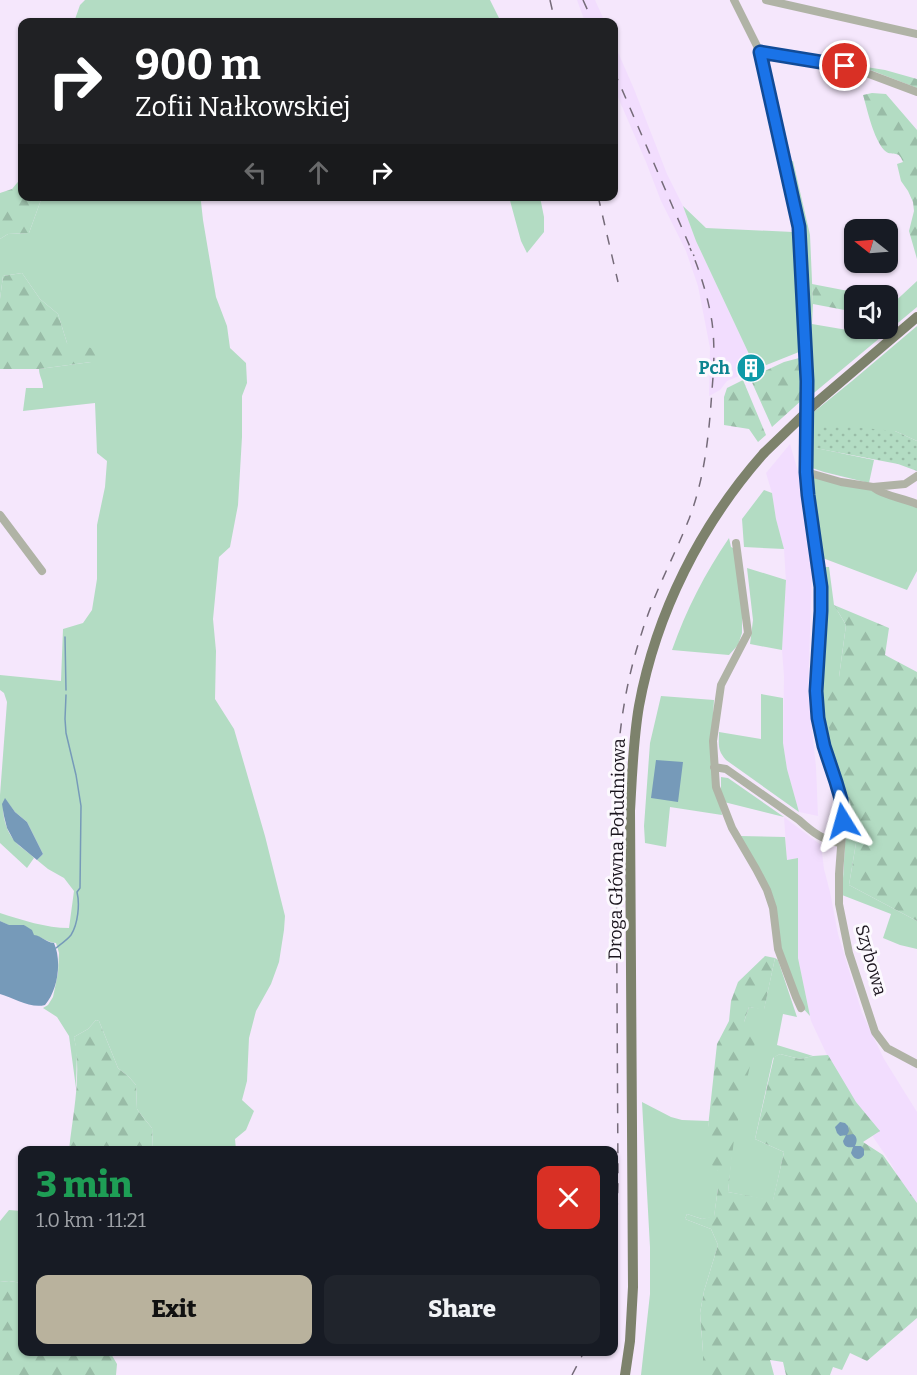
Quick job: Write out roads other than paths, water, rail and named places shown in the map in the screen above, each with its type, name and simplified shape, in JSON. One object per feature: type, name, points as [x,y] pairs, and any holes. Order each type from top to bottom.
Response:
[{"type":"main road","name":"Droga Główna Południowa","points":[[625,1375],[630,1341],[633,1287],[630,811],[633,746],[648,666],[660,629],[686,567],[720,510],[749,471],[764,453],[816,403],[917,317]]},
{"type":"street","name":"Szybowa","points":[[735,0],[760,52],[799,227],[807,381],[806,472],[821,587],[817,709],[824,746],[841,799],[843,821],[839,904],[849,953],[875,1032],[887,1048],[917,1064]]},
{"type":"street","points":[[766,0],[917,34]]},
{"type":"street","points":[[760,52],[845,66],[917,92]]},
{"type":"street","points":[[806,472],[841,482],[873,487],[906,484],[917,476]]},
{"type":"street","points":[[873,487],[879,492],[917,504]]},
{"type":"street","points":[[0,515],[42,571]]},
{"type":"street","points":[[736,543],[748,633],[721,685],[713,741],[716,788],[732,828],[767,890],[773,908],[778,949],[801,1008]]},
{"type":"street","points":[[714,767],[726,769],[821,838],[842,843]]},
{"type":"water","points":[[656,760],[683,762],[678,802],[651,798]]},
{"type":"water","points":[[5,798],[15,812],[27,822],[43,854],[37,860],[14,841],[7,828],[2,804]]},
{"type":"water","points":[[0,921],[9,925],[24,925],[32,930],[34,935],[54,943],[58,958],[56,984],[45,1005],[28,1004],[0,994]]},
{"type":"water","points":[[840,1122],[848,1126],[847,1135],[853,1134],[856,1137],[855,1146],[861,1146],[864,1149],[864,1155],[861,1158],[855,1158],[852,1155],[853,1147],[844,1145],[846,1135],[840,1136],[837,1133],[835,1127]]},
{"type":"waterway","points":[[65,637],[66,690]]},
{"type":"waterway","points":[[56,948],[69,937],[73,930],[78,914],[77,892],[80,888],[81,806],[66,733],[66,695]]},
{"type":"railway","points":[[550,0],[554,18]]},
{"type":"railway","points":[[583,0],[591,18]]},
{"type":"railway","points":[[618,80],[694,256]]},
{"type":"railway","points":[[599,201],[618,282]]},
{"type":"railway","points":[[618,1146],[616,798],[623,714],[630,673],[652,603],[689,519],[699,487],[709,423],[713,373],[713,331],[706,294],[690,248]]},
{"type":"railway","points":[[572,1375],[582,1356]]},
{"type":"place","name":"Pch","points":[[751,368]]}]
